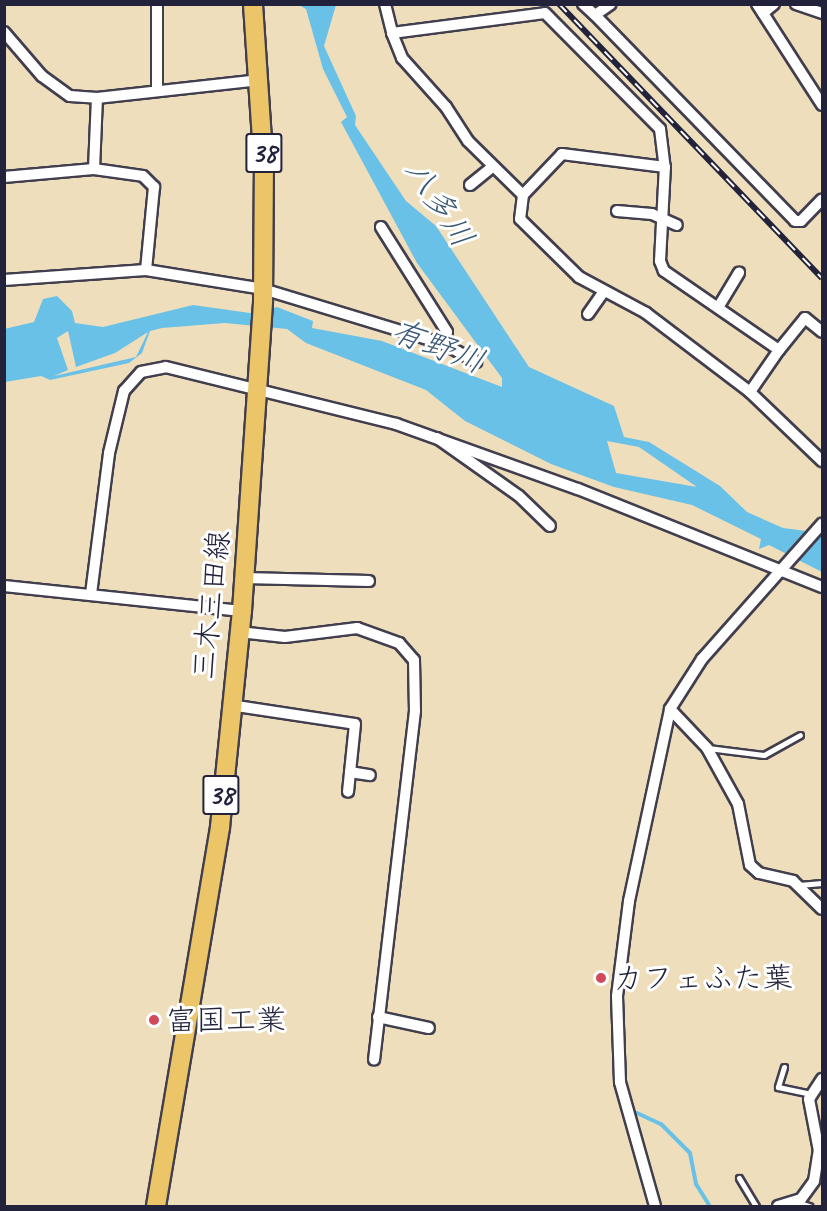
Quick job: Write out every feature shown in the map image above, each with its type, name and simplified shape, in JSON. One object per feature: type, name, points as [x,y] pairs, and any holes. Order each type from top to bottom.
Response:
[{"type":"main road","name":"三木三田線","points":[[156,1206],[220,827],[230,705],[242,611],[262,295],[260,80],[253,4]]},
{"type":"street","points":[[157,4],[157,89]]},
{"type":"street","points":[[385,4],[392,33],[402,58],[492,167],[523,195]]},
{"type":"street","points":[[583,4],[795,221],[801,221],[822,199]]},
{"type":"street","points":[[595,15],[611,4]]},
{"type":"street","points":[[774,4],[760,9],[822,105]]},
{"type":"street","points":[[796,4],[822,13]]},
{"type":"street","points":[[392,33],[545,13],[660,129],[665,167],[664,271],[719,306],[779,350]]},
{"type":"street","points":[[4,32],[42,76],[70,96],[97,98],[157,89],[260,80]]},
{"type":"street","points":[[94,169],[97,98]]},
{"type":"street","points":[[665,167],[562,154],[523,195],[520,219],[579,276],[646,313],[750,392],[822,461]]},
{"type":"street","points":[[470,185],[492,167]]},
{"type":"street","points":[[4,177],[94,169],[143,176],[154,187],[146,270]]},
{"type":"street","points":[[617,211],[664,220],[677,225]]},
{"type":"street","points":[[381,227],[447,332],[444,344]]},
{"type":"street","points":[[4,280],[146,270],[262,295],[444,344],[476,362]]},
{"type":"street","points":[[719,306],[739,273]]},
{"type":"street","points":[[588,314],[604,291]]},
{"type":"street","points":[[750,392],[805,318],[822,332]]},
{"type":"street","points":[[91,594],[109,453],[124,391],[133,379],[149,368],[166,367],[258,384],[436,438],[786,568],[822,587]]},
{"type":"street","points":[[436,438],[519,495],[550,526]]},
{"type":"street","points":[[655,1206],[620,1082],[617,996],[629,901],[670,709],[702,659],[786,568],[822,524]]},
{"type":"street","points":[[244,578],[369,581]]},
{"type":"street","points":[[4,586],[242,611]]},
{"type":"street","points":[[239,632],[285,637],[357,628],[399,643],[414,660],[415,711],[374,1060]]},
{"type":"street","points":[[230,705],[355,724],[348,792]]},
{"type":"street","points":[[670,709],[707,748],[738,804],[750,865],[798,886],[822,909]]},
{"type":"street","points":[[350,772],[370,775]]},
{"type":"street","points":[[378,1017],[429,1028]]},
{"type":"street","points":[[778,1206],[796,1202],[810,1191],[817,1168],[810,1094],[822,1079]]},
{"type":"lane","points":[[707,748],[764,754],[800,735]]},
{"type":"lane","points":[[798,886],[822,884]]},
{"type":"lane","points":[[784,1067],[778,1087],[810,1094]]},
{"type":"lane","points":[[739,1178],[756,1206]]},
{"type":"lane","points":[[796,1202],[809,1206]]},
{"type":"water","points":[[299,5],[336,5],[324,46],[356,116],[355,125],[406,201],[436,226],[529,367],[614,406],[624,437],[649,442],[720,486],[747,512],[783,528],[822,533],[822,572],[769,545],[759,549],[761,539],[692,505],[614,487],[551,464],[465,421],[426,390],[306,343],[287,329],[225,323],[162,328],[150,331],[142,353],[129,363],[50,380],[41,376],[5,382],[4,329],[34,322],[43,299],[57,296],[72,311],[75,323],[103,327],[193,305],[250,313],[277,307],[313,321],[312,328],[382,341],[502,387],[502,378],[417,263],[341,122],[347,117],[323,69],[306,9]],"holes":[[[68,331],[76,367],[115,353],[148,332],[136,357],[54,376],[68,370],[57,338]],[[607,441],[639,447],[697,487],[616,473]]]},
{"type":"waterway","points":[[637,1113],[661,1124],[690,1153],[696,1184],[710,1206]]},
{"type":"railway","points":[[559,4],[822,278]]},
{"type":"place","name":"カフェふた葉","points":[[601,978]]},
{"type":"place","name":"富国工業","points":[[154,1020]]},
{"type":"water label","name":"八多川","points":[[439,204]]},
{"type":"water label","name":"有野川","points":[[438,347]]}]
